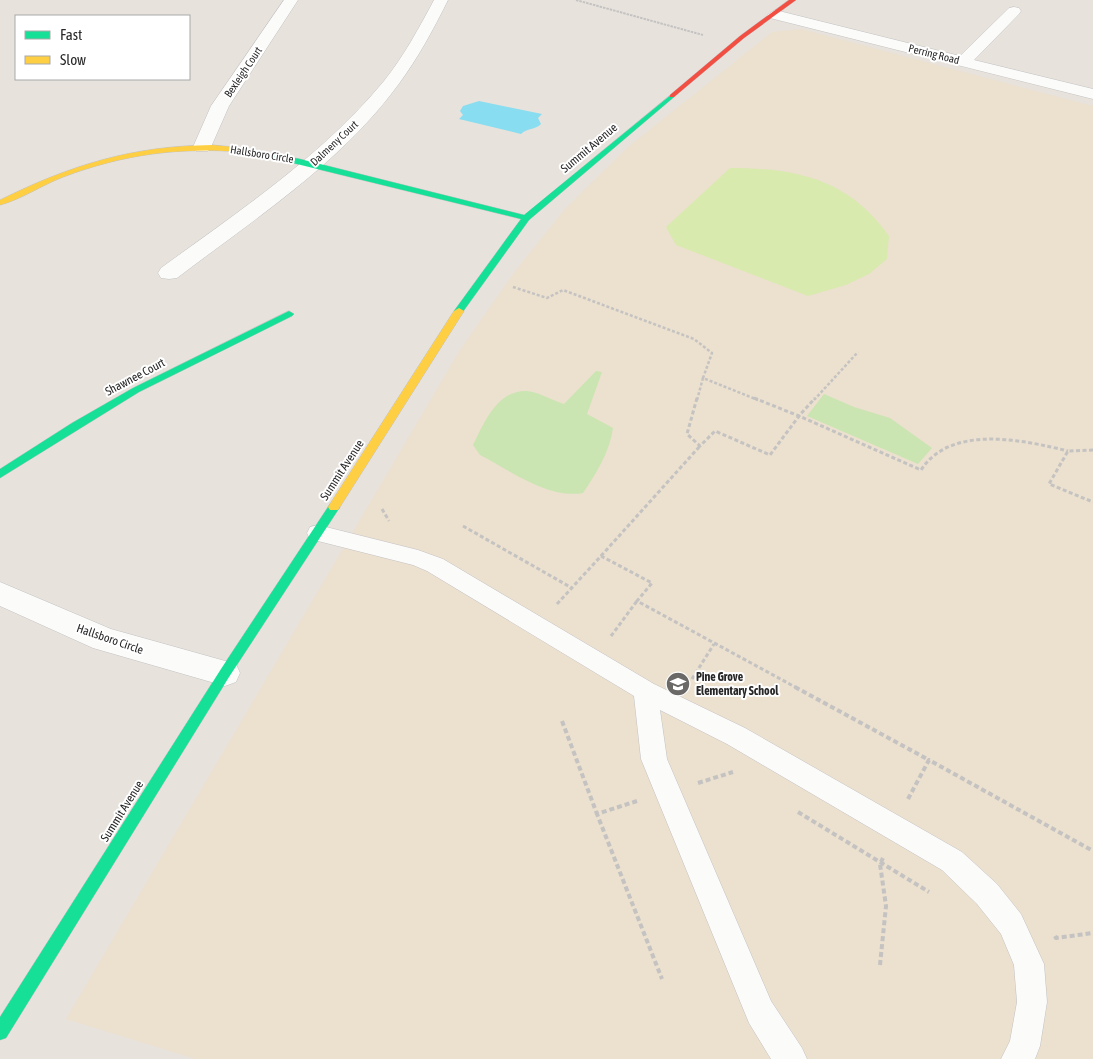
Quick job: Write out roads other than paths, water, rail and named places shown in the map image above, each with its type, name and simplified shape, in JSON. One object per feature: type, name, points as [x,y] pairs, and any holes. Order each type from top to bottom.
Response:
[{"type":"street","name":"Bexleigh Court","points":[[202,147],[220,106],[291,0]]},
{"type":"street","name":"Dalmeny Court","points":[[169,273],[313,163],[358,120],[396,79],[430,27],[441,0]]},
{"type":"street","name":"Summit Avenue","points":[[0,1032],[225,673],[318,533],[469,294],[526,218],[742,36],[775,15],[793,0]]},
{"type":"street","points":[[964,61],[1014,11]]},
{"type":"street","name":"Perring Road","points":[[775,15],[1093,94]]},
{"type":"street","name":"Hallsboro Circle","points":[[0,203],[42,182],[84,165],[163,149],[202,147],[240,149],[313,163],[526,218]]},
{"type":"street","name":"Shawnee Court","points":[[0,474],[76,425],[136,390],[289,314]]},
{"type":"street","name":"Hallsboro Circle","points":[[0,593],[104,640],[225,673]]},
{"type":"lane","points":[[318,533],[418,558],[435,565],[645,691],[736,736],[952,861],[987,894],[1011,924],[1029,964],[1032,1002],[1024,1046],[1017,1059]]},
{"type":"lane","points":[[645,691],[654,759],[760,1012],[786,1054],[792,1059]]},
{"type":"water","points":[[479,101],[542,114],[538,118],[541,124],[521,134],[459,119],[463,115],[460,111],[463,106]]},
{"type":"place","name":"Pine Grove Elementary School","points":[[678,684]]}]
